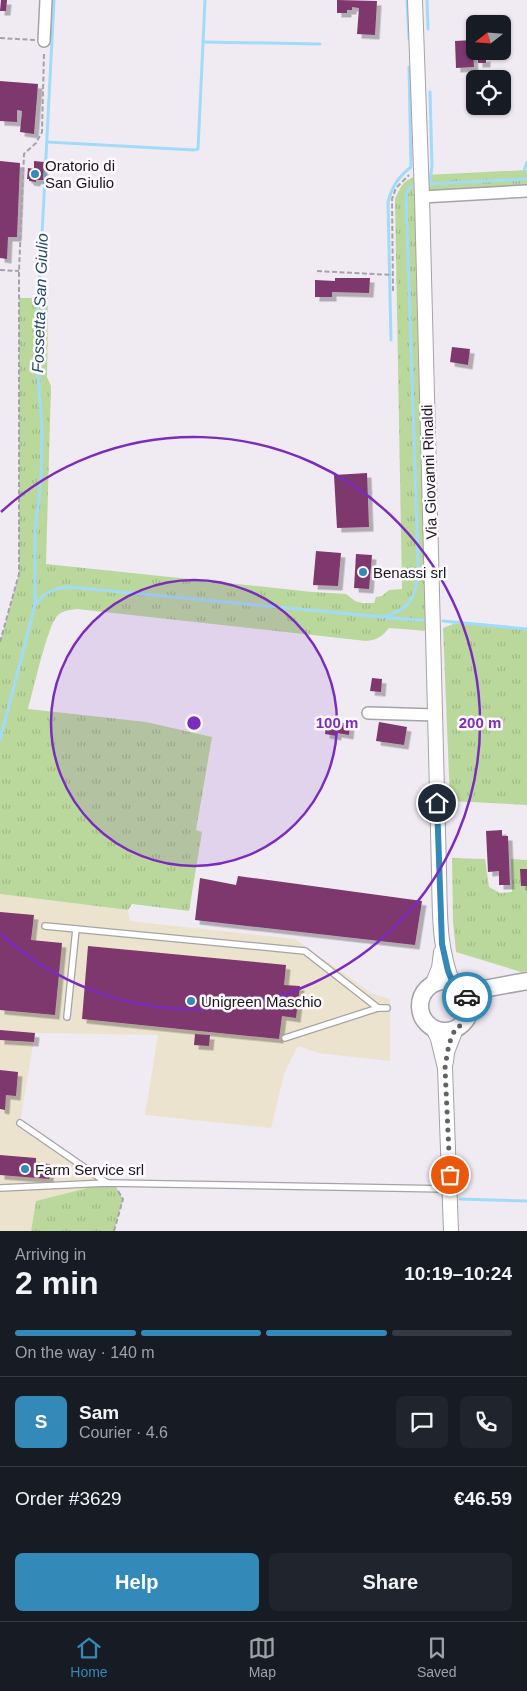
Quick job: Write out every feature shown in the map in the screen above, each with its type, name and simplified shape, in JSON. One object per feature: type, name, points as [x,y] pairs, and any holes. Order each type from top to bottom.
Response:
[{"type":"main road","points":[[498,987],[481,998],[468,1012],[462,1024],[456,1029],[439,1031],[424,1021],[420,1000],[424,992],[437,982],[478,990],[527,981]]},
{"type":"main road","points":[[458,986],[469,1001],[468,1012]]},
{"type":"street","points":[[44,41],[46,0]]},
{"type":"street","name":"Via Giovanni Rinaldi","points":[[415,0],[442,944],[439,968],[432,985]]},
{"type":"street","points":[[421,184],[527,191]]},
{"type":"street","points":[[368,713],[436,715]]},
{"type":"street","name":"Via Giovanni Rinaldi","points":[[442,944],[448,971],[458,986]]},
{"type":"street","points":[[433,1028],[438,1038],[445,1068]]},
{"type":"street","points":[[451,1231],[451,1189],[445,1068],[447,1052],[456,1029]]},
{"type":"lane","points":[[45,926],[305,951],[378,1008]]},
{"type":"lane","points":[[67,1017],[76,929]]},
{"type":"lane","points":[[285,1038],[378,1008],[387,1008]]},
{"type":"lane","points":[[20,1123],[106,1183]]},
{"type":"lane","points":[[0,1188],[117,1183],[451,1189]]},
{"type":"path","points":[[0,38],[44,41],[42,132],[36,143],[24,154],[19,271],[19,574],[0,642]]},
{"type":"path","points":[[393,291],[392,199],[396,188],[406,176],[412,173],[421,184]]},
{"type":"path","points":[[0,270],[19,271]]},
{"type":"path","points":[[318,271],[393,275]]},
{"type":"path","points":[[114,1231],[123,1199],[117,1189],[117,1183]]},
{"type":"shaded area","points":[[0,894],[128,910],[130,921],[295,939],[373,994],[390,999],[390,1061],[318,1053],[298,1046],[284,1074],[271,1128],[145,1115],[158,1035],[35,1033],[20,1123],[107,1183],[36,1201],[31,1231],[0,1231]]},
{"type":"green space","points":[[527,170],[527,188],[427,193],[425,175]]},
{"type":"green space","points":[[415,177],[428,631],[389,628],[379,638],[366,641],[77,609],[60,613],[50,631],[28,709],[146,722],[212,737],[196,830],[202,832],[189,911],[132,904],[128,910],[0,894],[0,642],[19,574],[19,298],[48,298],[47,377],[51,386],[46,564],[346,594],[355,601],[374,603],[376,597],[382,596],[389,590],[402,589],[395,199],[405,182]]},
{"type":"green space","points":[[458,622],[527,629],[527,805],[450,801],[443,628]]},
{"type":"green space","points":[[452,858],[485,859],[489,887],[500,893],[512,892],[511,859],[527,860],[527,971],[521,972],[456,952],[453,922]]},
{"type":"green space","points":[[107,1183],[117,1183],[117,1189],[123,1199],[114,1231],[31,1231],[36,1201]]},
{"type":"building","points":[[1,0],[7,0],[6,11],[0,11]]},
{"type":"building","points":[[337,0],[377,1],[375,35],[357,34],[359,8],[352,7],[352,10],[347,10],[347,13],[337,13]]},
{"type":"building","points":[[466,40],[466,60],[473,60],[474,67],[456,68],[455,41]]},
{"type":"building","points":[[478,60],[486,60],[486,63],[478,63]]},
{"type":"building","points":[[0,81],[38,84],[34,134],[20,132],[22,111],[17,110],[17,122],[0,121]]},
{"type":"building","points":[[0,161],[20,163],[17,237],[8,237],[7,259],[0,258]]},
{"type":"building","name":"Oratorio di San Giulio","points":[[34,161],[44,162],[43,180],[36,180],[36,182],[27,179],[28,168],[34,169]]},
{"type":"building","points":[[335,278],[370,278],[369,293],[332,292],[332,297],[315,297],[315,280],[335,281]]},
{"type":"building","points":[[452,347],[470,349],[468,365],[450,362]]},
{"type":"building","points":[[367,473],[369,527],[337,528],[334,475]]},
{"type":"building","points":[[316,551],[341,553],[338,586],[313,585]]},
{"type":"building","name":"Benassi srl","points":[[356,554],[372,555],[369,589],[354,588]]},
{"type":"building","points":[[372,678],[382,679],[381,692],[370,691]]},
{"type":"building","points":[[327,720],[350,724],[349,735],[325,734]]},
{"type":"building","points":[[379,722],[407,727],[404,745],[376,741]]},
{"type":"building","points":[[502,830],[502,836],[508,836],[510,885],[499,885],[499,871],[488,872],[486,831]]},
{"type":"building","points":[[520,869],[527,869],[527,886],[521,886]]},
{"type":"building","points":[[238,876],[422,901],[415,945],[195,920],[200,878],[236,885]]},
{"type":"building","points":[[0,912],[34,915],[31,940],[62,943],[55,1015],[0,1010]]},
{"type":"building","name":"Unigreen Maschio","points":[[88,946],[286,965],[284,985],[300,986],[296,1018],[282,1016],[279,1039],[82,1019]]},
{"type":"building","points":[[0,1030],[35,1033],[34,1042],[0,1040]]},
{"type":"building","points":[[195,1034],[210,1035],[209,1046],[194,1045]]},
{"type":"building","points":[[0,1070],[18,1072],[16,1096],[6,1095],[5,1110],[0,1109]]},
{"type":"building","name":"Farm Service srl","points":[[0,1155],[36,1158],[36,1163],[50,1164],[49,1179],[0,1175]]},
{"type":"waterway","name":"Fossetta San Giulio","points":[[35,605],[35,530],[41,481],[42,427],[36,352],[54,0]]},
{"type":"waterway","points":[[47,142],[198,149],[205,0]]},
{"type":"waterway","points":[[407,0],[409,39]]},
{"type":"waterway","points":[[427,0],[428,29]]},
{"type":"waterway","points":[[203,42],[320,44]]},
{"type":"waterway","points":[[391,340],[388,202],[396,183],[411,167],[409,67]]},
{"type":"waterway","points":[[430,92],[432,165],[430,184]]},
{"type":"waterway","points":[[524,171],[527,162]]},
{"type":"waterway","points":[[425,184],[527,179]]},
{"type":"waterway","points":[[0,740],[35,605],[46,594],[59,588],[70,587],[382,617],[393,614],[408,604],[415,590],[418,561],[406,196],[410,188],[419,185]]},
{"type":"waterway","points":[[387,618],[424,620]]},
{"type":"waterway","points":[[443,621],[527,629]]},
{"type":"waterway","points":[[460,1199],[527,1201]]},
{"type":"way so far","points":[[450,1175],[445,1068],[447,1052],[453,1034],[467,1017],[469,1009],[467,997]]},
{"type":"place","name":"Oratorio di San Giulio","points":[[35,174]]},
{"type":"place","name":"Benassi srl","points":[[363,572]]},
{"type":"place","name":"Unigreen Maschio","points":[[191,1001]]},
{"type":"place","name":"Farm Service srl","points":[[25,1169]]},
{"type":"route","points":[[437,803],[442,944],[448,971],[453,983],[466,993],[467,997]]}]
